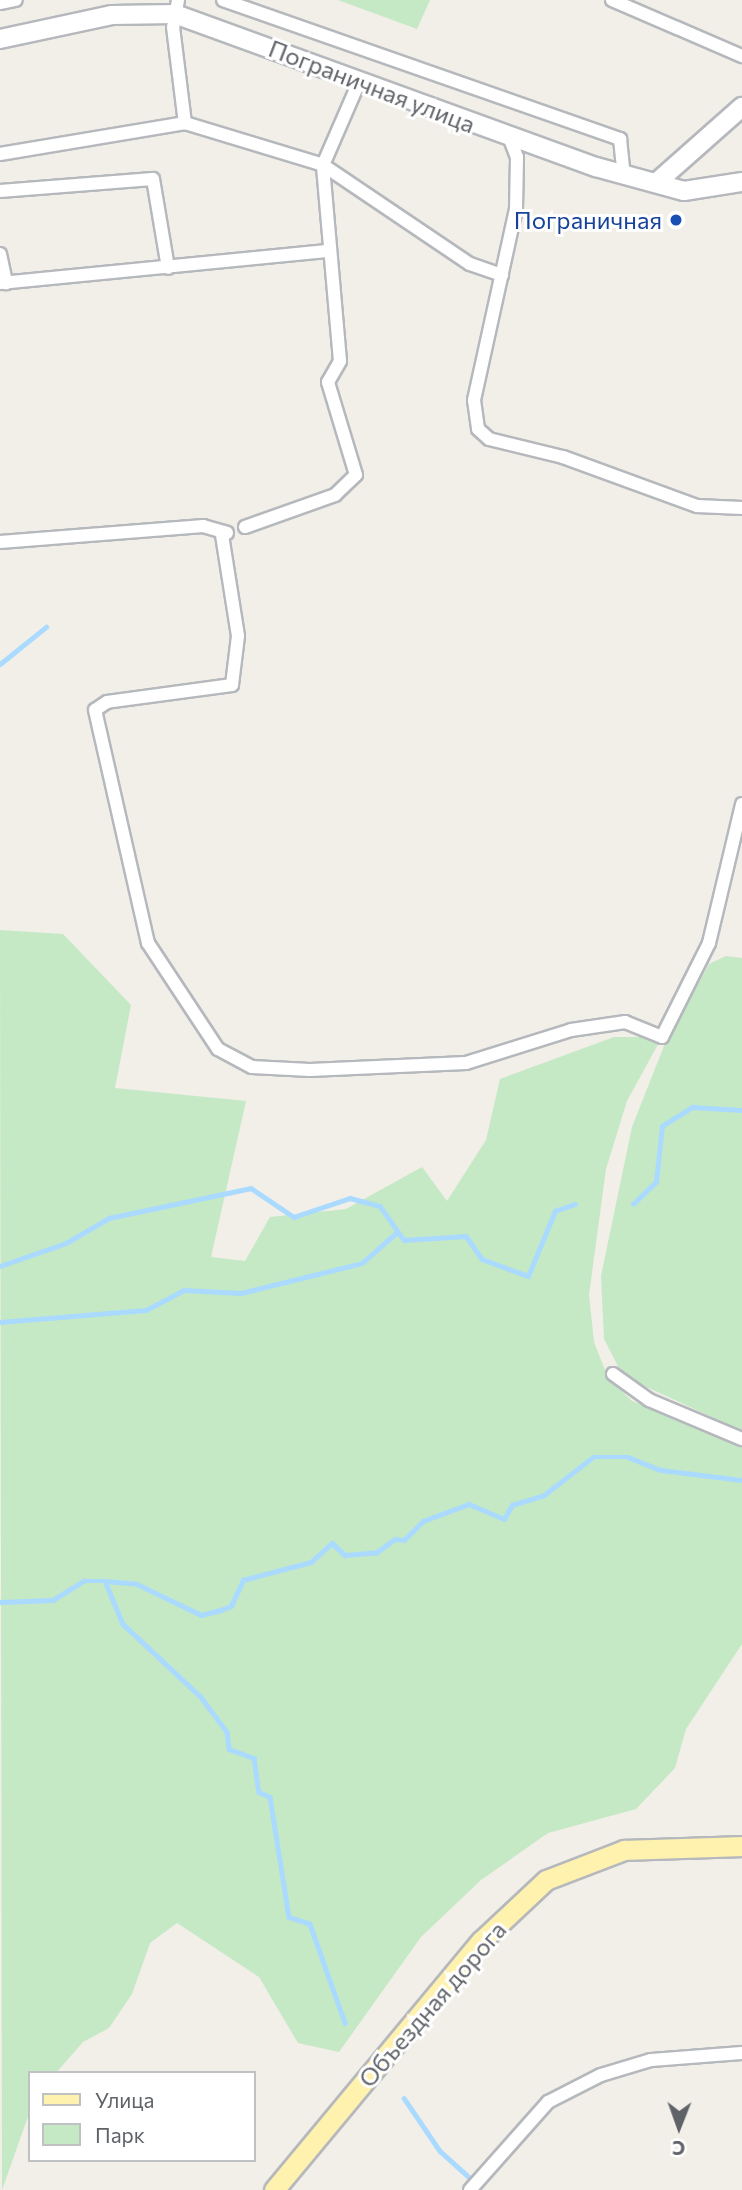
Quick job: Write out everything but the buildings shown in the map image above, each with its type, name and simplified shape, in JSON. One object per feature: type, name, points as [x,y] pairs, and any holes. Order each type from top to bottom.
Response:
[{"type":"main road","name":"Пограничная улица","points":[[0,39],[112,15],[176,7],[510,139],[624,175],[684,191],[742,182]]},
{"type":"main road","points":[[656,183],[742,107]]},
{"type":"main road","name":"Объездная дорога","points":[[274,2190],[481,1941],[546,1880],[624,1850],[742,1846]]},
{"type":"street","points":[[0,4],[16,0]]},
{"type":"street","points":[[223,0],[620,139],[624,175]]},
{"type":"street","points":[[612,0],[742,56]]},
{"type":"street","points":[[176,7],[185,123]]},
{"type":"street","points":[[245,527],[335,495],[356,475],[328,382],[340,361],[328,251],[323,165],[360,80]]},
{"type":"street","points":[[0,154],[185,123],[323,165],[470,264],[502,275]]},
{"type":"street","points":[[510,139],[518,192],[474,400],[478,429],[489,439],[563,457],[697,506],[742,508]]},
{"type":"street","points":[[0,191],[153,179],[168,268]]},
{"type":"street","points":[[0,254],[3,283],[328,251]]},
{"type":"street","points":[[0,542],[203,526],[226,533],[238,636],[232,685],[107,702],[95,709],[148,943],[218,1049],[252,1067],[310,1070],[467,1063],[571,1030],[625,1022],[662,1037],[709,943],[742,804]]},
{"type":"street","points":[[613,1374],[649,1400],[742,1439]]},
{"type":"street","points":[[470,2190],[548,2102],[601,2075],[651,2060],[742,2053]]},
{"type":"green space","points":[[338,0],[430,0],[417,29]]},
{"type":"green space","points":[[0,930],[63,934],[131,1005],[115,1088],[246,1101],[211,1257],[245,1261],[270,1217],[346,1209],[422,1167],[447,1201],[486,1140],[500,1079],[614,1037],[662,1037],[627,1101],[606,1169],[589,1295],[594,1342],[608,1378],[632,1401],[742,1444],[742,1644],[686,1729],[675,1768],[636,1809],[548,1833],[481,1880],[421,1937],[339,2052],[298,2043],[259,1977],[177,1923],[150,1943],[132,1994],[109,2028],[83,2042],[58,2071],[28,2071],[28,2117],[2,2190]]},
{"type":"green space","points":[[726,956],[742,958],[742,1431],[623,1376],[604,1339],[601,1276],[632,1127],[664,1046],[709,964]]},
{"type":"waterway","points":[[0,664],[46,627]]},
{"type":"waterway","points":[[633,1204],[656,1182],[662,1126],[692,1107],[742,1110]]},
{"type":"waterway","points":[[0,1266],[66,1243],[109,1218],[251,1188],[294,1217],[350,1198],[380,1206],[404,1240],[466,1236],[482,1259],[528,1276],[555,1211],[575,1204]]},
{"type":"waterway","points":[[0,1322],[146,1310],[184,1290],[241,1293],[362,1263],[396,1233]]},
{"type":"waterway","points":[[0,1602],[53,1600],[83,1581],[105,1581],[137,1584],[201,1615],[231,1606],[243,1580],[311,1562],[332,1543],[345,1555],[377,1552],[395,1539],[404,1540],[423,1521],[469,1504],[504,1519],[512,1505],[544,1495],[593,1457],[628,1457],[661,1470],[742,1480]]},
{"type":"waterway","points":[[105,1581],[123,1624],[201,1697],[227,1732],[229,1749],[254,1758],[259,1792],[270,1797],[289,1917],[310,1924],[345,2023]]},
{"type":"waterway","points":[[404,2098],[440,2151],[468,2176]]},
{"type":"place","name":"Пограничная","points":[[676,220]]}]
